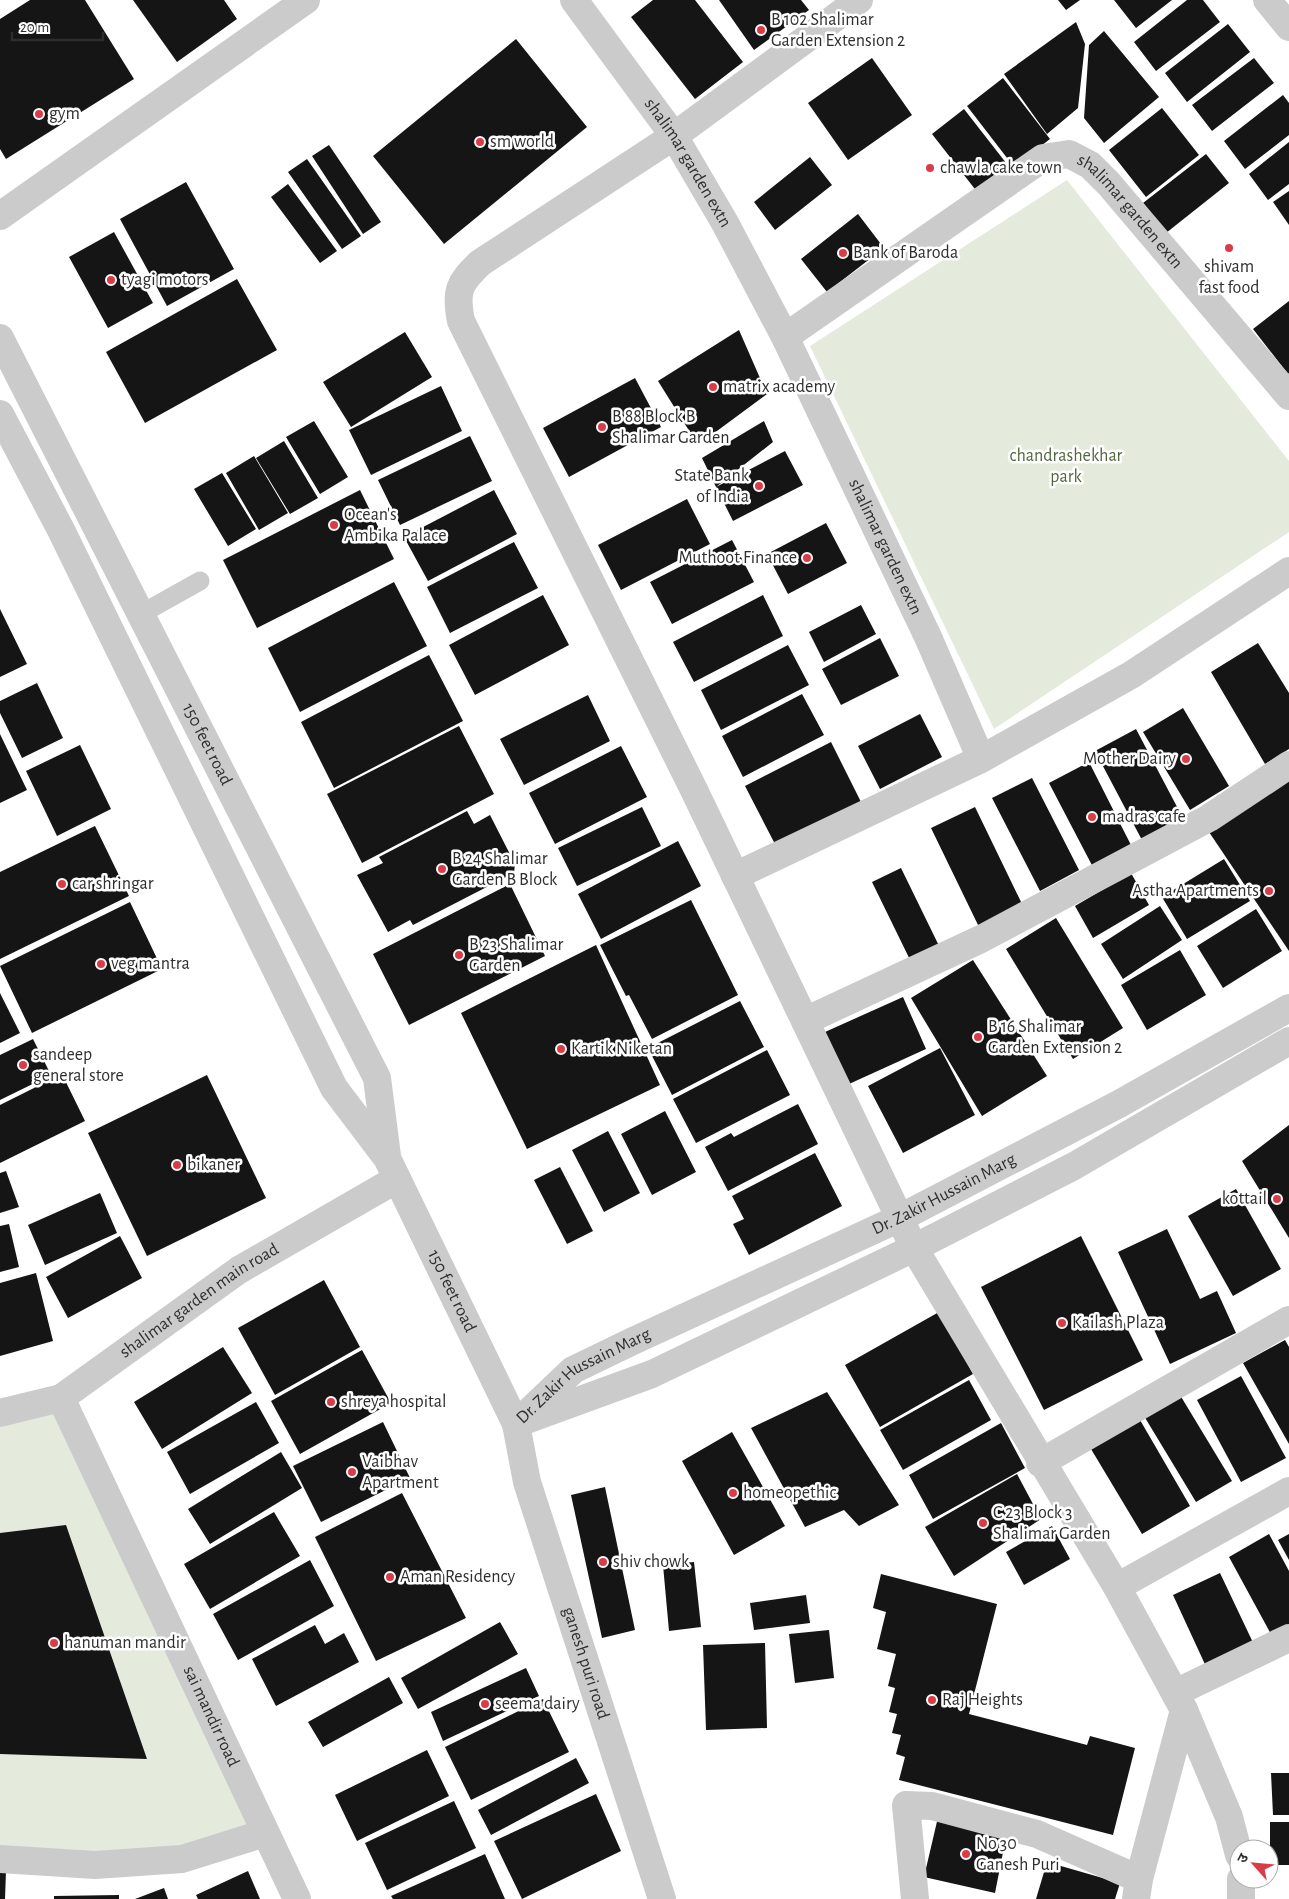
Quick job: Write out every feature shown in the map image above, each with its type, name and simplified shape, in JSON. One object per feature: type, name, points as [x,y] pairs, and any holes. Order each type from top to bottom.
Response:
[{"type":"street","points":[[0,216],[306,0]]},
{"type":"street","name":"shalimar garden extn","points":[[574,0],[674,136],[726,223],[785,337],[928,636],[981,759]]},
{"type":"street","points":[[860,0],[674,136],[480,262],[463,279],[457,299],[461,320],[735,876],[914,1248],[1040,1462],[1117,1587],[1179,1701],[1229,1818],[1235,1839]]},
{"type":"street","points":[[1270,1],[1289,27]]},
{"type":"street","name":"shalimar garden extn","points":[[785,337],[1044,158],[1069,154],[1090,166],[1109,184],[1289,396]]},
{"type":"street","name":"150 feet road","points":[[0,338],[377,1078],[392,1168]]},
{"type":"street","name":"150 feet road","points":[[0,414],[61,530],[334,1088],[392,1168],[516,1424]]},
{"type":"street","points":[[735,876],[981,759],[1131,675],[1289,571]]},
{"type":"street","points":[[805,1021],[981,939],[1209,818],[1289,766]]},
{"type":"street","name":"Dr. Zakir Hussain Marg","points":[[516,1424],[573,1370],[900,1218],[1120,1104],[1289,1008]]},
{"type":"street","name":"Dr. Zakir Hussain Marg","points":[[516,1424],[652,1374],[914,1248],[1074,1166],[1289,1040]]},
{"type":"street","name":"shalimar garden main road","points":[[0,1413],[61,1398],[239,1270],[392,1168]]},
{"type":"street","points":[[1040,1462],[1289,1320]]},
{"type":"street","name":"sai mandir road","points":[[61,1398],[297,1899]]},
{"type":"street","name":"ganesh puri road","points":[[516,1424],[526,1482],[662,1899]]},
{"type":"street","points":[[1117,1587],[1289,1491]]},
{"type":"street","points":[[915,1899],[906,1805],[932,1806],[1037,1834],[1137,1889],[1179,1701],[1289,1638]]},
{"type":"street","points":[[0,1859],[95,1865],[182,1860],[265,1833]]},
{"type":"lane","points":[[142,614],[200,581]]},
{"type":"green space","name":"chandrashekhar park","points":[[1067,180],[1289,461],[1289,532],[994,729],[810,346]]},
{"type":"green space","points":[[61,1398],[265,1833],[182,1859],[0,1860],[0,1413]]},
{"type":"building","name":"gym","points":[[30,0],[85,0],[134,79],[6,159],[0,149],[0,19]]},
{"type":"building","points":[[133,0],[224,0],[237,19],[177,62]]},
{"type":"building","points":[[653,0],[695,0],[743,62],[695,99],[631,17]]},
{"type":"building","name":"B 102 Shalimar Garden Extension 2","points":[[719,0],[801,0],[809,10],[754,50]]},
{"type":"building","points":[[1058,0],[1080,0],[1066,10]]},
{"type":"building","points":[[1114,0],[1172,0],[1136,28]]},
{"type":"building","points":[[1187,0],[1203,0],[1220,22],[1156,71],[1134,42]]},
{"type":"building","points":[[1076,22],[1085,44],[1078,108],[1047,134],[1004,74]]},
{"type":"building","points":[[1228,24],[1250,52],[1187,102],[1165,73]]},
{"type":"building","points":[[1104,31],[1159,97],[1104,143],[1084,118],[1089,45]]},
{"type":"building","name":"sm world","points":[[516,39],[587,127],[444,244],[373,156]]},
{"type":"building","points":[[872,58],[912,115],[848,160],[808,103]]},
{"type":"building","points":[[1254,58],[1274,83],[1212,131],[1192,105]]},
{"type":"building","points":[[1003,78],[1050,139],[1014,167],[967,106]]},
{"type":"building","points":[[1283,95],[1289,103],[1289,135],[1245,169],[1224,141]]},
{"type":"building","points":[[1162,108],[1199,155],[1146,197],[1109,150]]},
{"type":"building","points":[[964,109],[1010,168],[978,193],[932,134]]},
{"type":"building","points":[[1289,142],[1289,184],[1268,200],[1249,174]]},
{"type":"building","points":[[329,145],[381,222],[363,234],[312,156]]},
{"type":"building","points":[[1206,154],[1229,183],[1166,233],[1143,203]]},
{"type":"building","points":[[810,157],[832,185],[775,230],[754,202]]},
{"type":"building","points":[[307,159],[361,236],[342,249],[288,172]]},
{"type":"building","points":[[186,182],[234,269],[167,306],[120,219]]},
{"type":"building","points":[[288,184],[337,251],[320,263],[271,197]]},
{"type":"building","points":[[1289,191],[1289,225],[1273,202]]},
{"type":"building","name":"Bank of Baroda","points":[[858,214],[884,248],[827,292],[801,259]]},
{"type":"building","name":"tyagi motors","points":[[114,232],[153,303],[108,328],[69,257]]},
{"type":"building","points":[[237,279],[277,350],[145,423],[106,352]]},
{"type":"building","points":[[1289,301],[1289,373],[1288,374],[1253,329]]},
{"type":"building","name":"matrix academy","points":[[739,330],[767,394],[698,445],[658,381]]},
{"type":"building","points":[[405,332],[432,377],[351,427],[323,382]]},
{"type":"building","name":"B 88 Block B Shalimar Garden","points":[[635,378],[661,427],[569,477],[543,428]]},
{"type":"building","points":[[441,386],[462,431],[371,475],[349,430]]},
{"type":"building","points":[[314,421],[348,477],[320,494],[286,437]]},
{"type":"building","name":"State Bank of India","points":[[764,421],[773,442],[716,487],[702,458]]},
{"type":"building","points":[[470,436],[492,481],[400,525],[378,480]]},
{"type":"building","points":[[284,441],[318,498],[290,514],[256,458]]},
{"type":"building","name":"State Bank of India","points":[[785,451],[803,485],[733,521],[716,487]]},
{"type":"building","points":[[254,456],[288,513],[259,530],[226,473]]},
{"type":"building","points":[[222,473],[256,529],[228,546],[194,489]]},
{"type":"building","name":"Ocean's Ambika Palace","points":[[360,490],[394,559],[257,628],[223,560]]},
{"type":"building","points":[[494,490],[517,534],[428,581],[404,537]]},
{"type":"building","points":[[687,499],[710,544],[621,590],[598,545]]},
{"type":"building","name":"Muthoot Finance","points":[[826,523],[847,563],[788,594],[767,554]]},
{"type":"building","points":[[732,540],[754,582],[672,624],[650,582]]},
{"type":"building","points":[[514,542],[538,588],[450,633],[427,587]]},
{"type":"building","points":[[394,582],[427,646],[300,712],[268,648]]},
{"type":"building","points":[[543,595],[569,645],[475,695],[449,645]]},
{"type":"building","points":[[763,595],[783,636],[694,682],[673,642]]},
{"type":"building","points":[[861,605],[876,634],[824,662],[809,632]]},
{"type":"building","points":[[0,609],[27,664],[0,677]]},
{"type":"building","points":[[880,638],[899,676],[841,705],[822,669]]},
{"type":"building","points":[[1258,643],[1289,693],[1289,749],[1265,764],[1211,672]]},
{"type":"building","points":[[788,645],[809,685],[721,730],[701,690]]},
{"type":"building","points":[[429,655],[463,721],[334,788],[301,722]]},
{"type":"building","points":[[37,683],[63,738],[22,758],[0,713],[0,701]]},
{"type":"building","points":[[802,694],[824,735],[743,777],[722,736]]},
{"type":"building","points":[[588,695],[610,741],[524,785],[500,739]]},
{"type":"building","name":"Mother Dairy","points":[[1183,708],[1229,786],[1190,810],[1143,732]]},
{"type":"building","points":[[920,714],[942,757],[880,789],[858,746]]},
{"type":"building","points":[[459,726],[494,794],[362,863],[327,794]]},
{"type":"building","points":[[1136,729],[1184,820],[1143,842],[1095,751]]},
{"type":"building","points":[[0,734],[27,790],[0,803]]},
{"type":"building","points":[[831,742],[861,802],[776,846],[745,786]]},
{"type":"building","points":[[80,745],[111,809],[57,836],[26,771]]},
{"type":"building","points":[[621,746],[647,797],[555,844],[529,793]]},
{"type":"building","name":"madras cafe","points":[[1089,762],[1134,851],[1095,871],[1049,783]]},
{"type":"building","points":[[1032,778],[1079,870],[1040,891],[992,798]]},
{"type":"building","name":"Astha Apartments","points":[[1289,780],[1289,951],[1209,832]]},
{"type":"building","points":[[642,807],[661,846],[577,886],[558,848]]},
{"type":"building","points":[[975,807],[1023,906],[979,927],[931,828]]},
{"type":"building","name":"B 24 Shalimar Garden B Block","points":[[467,811],[474,824],[490,815],[515,864],[514,873],[413,925],[410,920],[388,932],[357,875],[383,863],[379,857]]},
{"type":"building","name":"car shringar","points":[[95,826],[129,896],[0,959],[0,872]]},
{"type":"building","points":[[678,841],[701,886],[601,939],[578,894]]},
{"type":"building","points":[[1224,859],[1250,901],[1187,939],[1162,897]]},
{"type":"building","points":[[901,868],[943,954],[914,968],[872,882]]},
{"type":"building","points":[[1131,873],[1149,905],[1093,938],[1075,906]]},
{"type":"building","name":"B 23 Shalimar Garden","points":[[510,884],[545,956],[409,1025],[373,954]]},
{"type":"building","points":[[691,900],[738,995],[652,1039],[629,995],[626,996],[600,945]]},
{"type":"building","points":[[130,902],[162,969],[32,1033],[0,966]]},
{"type":"building","points":[[1160,906],[1182,940],[1123,979],[1101,944]]},
{"type":"building","points":[[1256,909],[1282,951],[1223,988],[1197,946]]},
{"type":"building","points":[[1056,918],[1123,1028],[1073,1059],[1006,949]]},
{"type":"building","name":"Kartik Niketan","points":[[596,945],[660,1085],[527,1149],[461,1013]]},
{"type":"building","points":[[1180,950],[1206,995],[1147,1030],[1121,985]]},
{"type":"building","name":"B 16 Shalimar Garden Extension 2","points":[[973,960],[1047,1076],[982,1116],[911,998]]},
{"type":"building","points":[[0,993],[20,1033],[0,1043]]},
{"type":"building","points":[[903,997],[926,1049],[849,1084],[825,1032]]},
{"type":"building","points":[[740,1001],[764,1047],[672,1095],[648,1048]]},
{"type":"building","name":"sandeep general store","points":[[33,1039],[51,1075],[0,1100],[0,1055]]},
{"type":"building","points":[[940,1048],[975,1115],[903,1153],[868,1086]]},
{"type":"building","points":[[767,1050],[790,1095],[696,1143],[673,1099]]},
{"type":"building","points":[[62,1074],[85,1121],[0,1163],[0,1105]]},
{"type":"building","name":"bikaner","points":[[207,1075],[266,1198],[147,1256],[88,1133]]},
{"type":"building","points":[[798,1104],[818,1144],[728,1191],[705,1147],[731,1133],[734,1137]]},
{"type":"building","points":[[665,1111],[696,1172],[652,1195],[621,1134]]},
{"type":"building","name":"kottail","points":[[1289,1125],[1289,1238],[1242,1161]]},
{"type":"building","points":[[608,1131],[640,1193],[604,1212],[572,1150]]},
{"type":"building","points":[[815,1153],[842,1206],[749,1255],[733,1224],[744,1219],[732,1196]]},
{"type":"building","points":[[560,1167],[593,1231],[567,1244],[534,1180]]},
{"type":"building","points":[[6,1171],[19,1207],[0,1213],[0,1173]]},
{"type":"building","points":[[1236,1189],[1281,1269],[1233,1296],[1188,1216]]},
{"type":"building","points":[[100,1193],[117,1233],[45,1265],[28,1225]]},
{"type":"building","points":[[9,1224],[19,1267],[0,1272],[0,1226]]},
{"type":"building","points":[[1167,1229],[1200,1299],[1217,1291],[1236,1333],[1170,1364],[1118,1252]]},
{"type":"building","points":[[120,1236],[142,1278],[68,1318],[46,1277]]},
{"type":"building","name":"Kailash Plaza","points":[[1081,1236],[1143,1360],[1044,1410],[981,1287]]},
{"type":"building","points":[[36,1273],[53,1341],[0,1356],[0,1283]]},
{"type":"building","points":[[324,1280],[360,1347],[275,1395],[238,1328]]},
{"type":"building","points":[[939,1312],[973,1374],[880,1427],[845,1365]]},
{"type":"building","points":[[1285,1340],[1289,1347],[1289,1444],[1243,1363]]},
{"type":"building","points":[[223,1347],[252,1393],[162,1449],[134,1402]]},
{"type":"building","name":"shreya hospital","points":[[362,1350],[391,1403],[300,1454],[271,1401]]},
{"type":"building","points":[[1241,1376],[1286,1458],[1241,1482],[1197,1400]]},
{"type":"building","points":[[969,1380],[991,1420],[903,1470],[880,1430]]},
{"type":"building","points":[[827,1392],[899,1505],[859,1526],[844,1510],[805,1527],[751,1428]]},
{"type":"building","points":[[1180,1395],[1232,1481],[1196,1502],[1144,1416]]},
{"type":"building","points":[[256,1402],[279,1443],[190,1494],[167,1452]]},
{"type":"building","points":[[1140,1420],[1190,1506],[1142,1534],[1091,1449]]},
{"type":"building","name":"Vaibhav Apartment","points":[[383,1422],[410,1478],[321,1522],[293,1466]]},
{"type":"building","points":[[1001,1423],[1025,1468],[933,1519],[909,1475]]},
{"type":"building","name":"homeopethic","points":[[732,1432],[785,1526],[734,1555],[682,1461]]},
{"type":"building","points":[[281,1452],[302,1488],[210,1544],[188,1509]]},
{"type":"building","name":"C 23 Block 3 Shalimar Garden","points":[[1017,1474],[1041,1519],[954,1576],[925,1527]]},
{"type":"building","name":"shiv chowk","points":[[605,1487],[635,1630],[602,1638],[571,1495]]},
{"type":"building","name":"Aman Residency","points":[[402,1493],[466,1618],[376,1661],[315,1537]]},
{"type":"building","points":[[274,1512],[300,1556],[210,1609],[184,1564]]},
{"type":"building","name":"hanuman mandir","points":[[66,1525],[147,1759],[0,1754],[0,1533]]},
{"type":"building","points":[[1052,1526],[1070,1559],[1024,1585],[1006,1552]]},
{"type":"building","points":[[1269,1534],[1289,1571],[1289,1626],[1272,1636],[1229,1557]]},
{"type":"building","points":[[1289,1534],[1289,1560],[1278,1540]]},
{"type":"building","points":[[310,1560],[334,1606],[238,1660],[213,1614]]},
{"type":"building","points":[[694,1562],[701,1627],[669,1631],[663,1565]]},
{"type":"building","points":[[1220,1573],[1257,1651],[1209,1673],[1173,1595]]},
{"type":"building","name":"Raj Heights","points":[[881,1574],[997,1604],[969,1714],[1087,1745],[1090,1736],[1135,1748],[1113,1835],[899,1780],[905,1757],[896,1754],[901,1735],[892,1733],[897,1714],[889,1712],[895,1688],[888,1686],[896,1654],[877,1649],[886,1612],[873,1608]]},
{"type":"building","points":[[806,1595],[810,1623],[754,1630],[750,1603]]},
{"type":"building","points":[[500,1622],[518,1654],[418,1709],[401,1678]]},
{"type":"building","points":[[315,1625],[325,1644],[344,1633],[359,1662],[276,1706],[252,1659]]},
{"type":"building","points":[[829,1630],[834,1678],[795,1683],[789,1634]]},
{"type":"building","points":[[765,1643],[767,1728],[706,1730],[703,1645]]},
{"type":"building","name":"seema dairy","points":[[526,1668],[539,1696],[443,1741],[431,1712]]},
{"type":"building","points":[[389,1677],[403,1703],[323,1747],[308,1722]]},
{"type":"building","points":[[543,1699],[569,1752],[471,1800],[445,1747]]},
{"type":"building","points":[[427,1750],[449,1796],[357,1841],[335,1795]]},
{"type":"building","points":[[576,1758],[589,1783],[491,1835],[478,1810]]},
{"type":"building","points":[[1271,1773],[1289,1773],[1289,1815],[1273,1815]]},
{"type":"building","points":[[596,1794],[621,1851],[522,1899],[494,1841]]},
{"type":"building","points":[[454,1801],[476,1848],[387,1890],[365,1843]]},
{"type":"building","name":"No 30 Ganesh Puri","points":[[939,1813],[1007,1832],[995,1893],[924,1877]]},
{"type":"building","points":[[1270,1822],[1289,1822],[1289,1865],[1279,1865],[1279,1839],[1270,1839]]},
{"type":"building","points":[[485,1854],[505,1899],[393,1899],[391,1896]]},
{"type":"building","points":[[1047,1862],[1120,1883],[1115,1899],[1036,1899]]},
{"type":"building","points":[[0,1871],[6,1871],[5,1899],[0,1899]]},
{"type":"building","points":[[248,1871],[260,1899],[198,1899],[196,1895]]},
{"type":"building","points":[[164,1888],[168,1899],[135,1899]]},
{"type":"building","points":[[119,1895],[119,1899],[54,1899],[54,1896]]},
{"type":"place","name":"B 102 Shalimar Garden Extension 2","points":[[761,30]]},
{"type":"place","name":"gym","points":[[39,114]]},
{"type":"place","name":"sm world","points":[[480,142]]},
{"type":"place","name":"chawla cake town","points":[[930,168]]},
{"type":"place","name":"shivam fast food","points":[[1229,248]]},
{"type":"place","name":"Bank of Baroda","points":[[843,253]]},
{"type":"place","name":"tyagi motors","points":[[111,280]]},
{"type":"place","name":"matrix academy","points":[[713,387]]},
{"type":"place","name":"B 88 Block B Shalimar Garden","points":[[602,427]]},
{"type":"place","name":"State Bank of India","points":[[759,486]]},
{"type":"place","name":"Ocean's Ambika Palace","points":[[334,525]]},
{"type":"place","name":"Muthoot Finance","points":[[807,558]]},
{"type":"place","name":"Mother Dairy","points":[[1186,759]]},
{"type":"place","name":"madras cafe","points":[[1092,817]]},
{"type":"place","name":"B 24 Shalimar Garden B Block","points":[[442,869]]},
{"type":"place","name":"car shringar","points":[[62,884]]},
{"type":"place","name":"Astha Apartments","points":[[1269,891]]},
{"type":"place","name":"B 23 Shalimar Garden","points":[[459,955]]},
{"type":"place","name":"veg mantra","points":[[101,964]]},
{"type":"place","name":"B 16 Shalimar Garden Extension 2","points":[[978,1037]]},
{"type":"place","name":"Kartik Niketan","points":[[561,1049]]},
{"type":"place","name":"sandeep general store","points":[[23,1065]]},
{"type":"place","name":"bikaner","points":[[177,1165]]},
{"type":"place","name":"kottail","points":[[1277,1199]]},
{"type":"place","name":"Kailash Plaza","points":[[1062,1323]]},
{"type":"place","name":"shreya hospital","points":[[331,1402]]},
{"type":"place","name":"Vaibhav Apartment","points":[[352,1472]]},
{"type":"place","name":"homeopethic","points":[[733,1493]]},
{"type":"place","name":"C 23 Block 3 Shalimar Garden","points":[[983,1523]]},
{"type":"place","name":"shiv chowk","points":[[603,1562]]},
{"type":"place","name":"Aman Residency","points":[[390,1577]]},
{"type":"place","name":"hanuman mandir","points":[[54,1643]]},
{"type":"place","name":"Raj Heights","points":[[932,1700]]},
{"type":"place","name":"seema dairy","points":[[485,1704]]},
{"type":"place","name":"No 30 Ganesh Puri","points":[[966,1854]]}]
